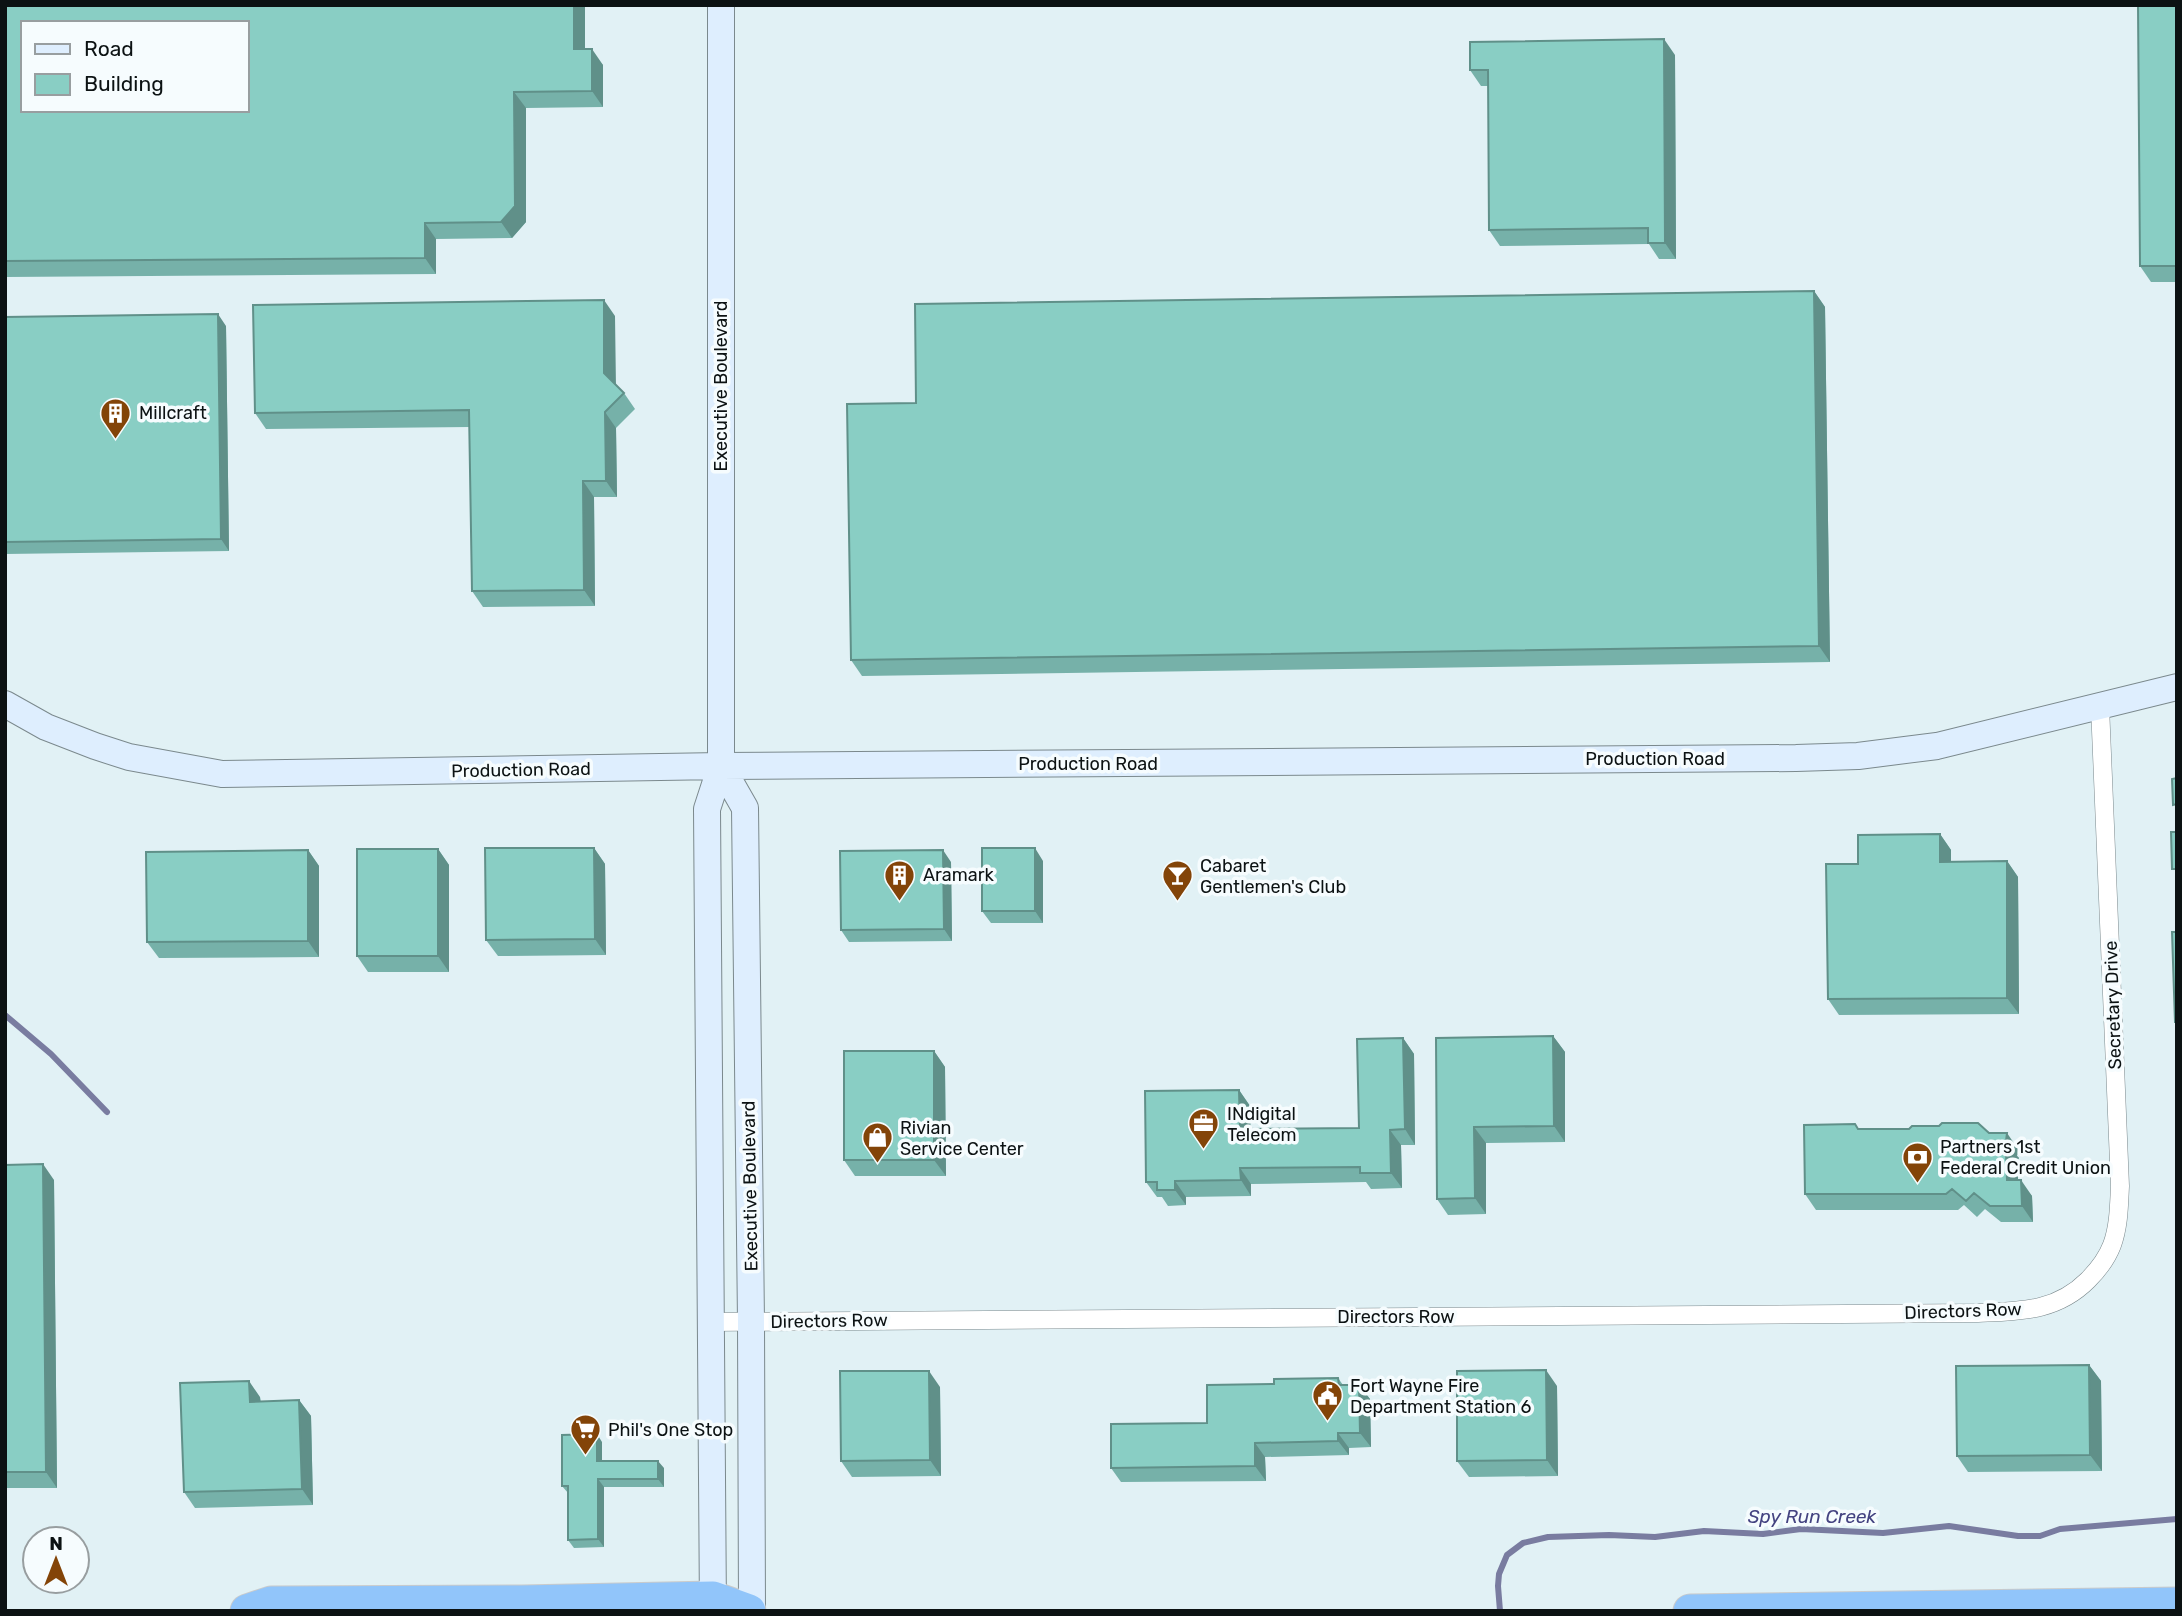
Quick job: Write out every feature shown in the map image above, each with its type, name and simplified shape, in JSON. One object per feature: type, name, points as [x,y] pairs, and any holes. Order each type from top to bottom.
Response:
[{"type":"highway","points":[[247,1611],[271,1603],[522,1602],[713,1604],[751,1611]]},
{"type":"highway","points":[[1690,1611],[2177,1604]]},
{"type":"main road","name":"Executive Boulevard","points":[[713,1604],[707,809],[722,766],[721,5]]},
{"type":"main road","name":"Production Road","points":[[5,704],[46,727],[94,746],[129,757],[222,774],[722,766],[1858,756],[1937,746],[2177,687]]},
{"type":"main road","name":"Executive Boulevard","points":[[722,766],[745,808],[751,1322],[751,1611]]},
{"type":"street","name":"Secretary Drive","points":[[2077,1290],[2099,1268],[2112,1245],[2118,1219],[2120,1186],[2100,706]]},
{"type":"street","name":"Directors Row","points":[[710,1322],[1978,1313],[2049,1306],[2077,1290]]},
{"type":"building","points":[[5,5],[574,5],[574,49],[592,49],[592,91],[514,92],[515,206],[501,222],[425,223],[425,258],[5,261]]},
{"type":"building","points":[[2138,5],[2177,5],[2177,266],[2140,266]]},
{"type":"building","points":[[1664,39],[1665,243],[1648,243],[1648,228],[1489,230],[1488,70],[1470,70],[1470,42]]},
{"type":"building","points":[[1814,291],[1819,646],[851,660],[847,404],[916,403],[915,304]]},
{"type":"building","points":[[604,300],[604,373],[624,393],[605,412],[606,481],[583,481],[584,590],[472,591],[469,410],[255,413],[253,305]]},
{"type":"building","name":"Millcraft","points":[[218,314],[221,539],[5,542],[5,317]]},
{"type":"building","points":[[2177,778],[2177,804],[2173,805],[2172,779]]},
{"type":"building","points":[[2171,832],[2177,832],[2177,869],[2172,869]]},
{"type":"building","points":[[1940,834],[1940,862],[2007,861],[2007,998],[1828,999],[1826,864],[1858,864],[1858,835]]},
{"type":"building","points":[[485,848],[594,848],[595,939],[486,940]]},
{"type":"building","points":[[982,848],[1035,848],[1035,911],[982,911]]},
{"type":"building","points":[[357,849],[438,849],[438,956],[357,956]]},
{"type":"building","points":[[308,850],[308,941],[147,942],[146,852]]},
{"type":"building","name":"Aramark","points":[[943,850],[944,929],[841,930],[840,851]]},
{"type":"building","points":[[2172,932],[2177,932],[2177,1022],[2175,1022]]},
{"type":"building","points":[[1553,1036],[1554,1126],[1474,1127],[1475,1198],[1437,1199],[1436,1038]]},
{"type":"building","points":[[1403,1038],[1405,1129],[1390,1130],[1391,1173],[1360,1173],[1360,1167],[1240,1168],[1241,1180],[1175,1181],[1175,1190],[1157,1190],[1157,1182],[1146,1182],[1145,1091],[1239,1090],[1240,1129],[1359,1128],[1357,1039]]},
{"type":"building","points":[[844,1051],[934,1051],[934,1160],[844,1160]]},
{"type":"building","name":"Partners 1st Federal Credit Union","points":[[1942,1123],[1978,1123],[1989,1133],[2007,1133],[2008,1142],[2003,1149],[2006,1152],[2007,1180],[2021,1180],[2022,1206],[1990,1206],[1974,1193],[1966,1201],[1952,1189],[1946,1194],[1805,1194],[1804,1125],[1855,1124],[1858,1129],[1909,1129],[1912,1126],[1939,1126]]},
{"type":"building","points":[[43,1164],[46,1472],[5,1472],[5,1165]]},
{"type":"building","points":[[2089,1365],[2090,1455],[1957,1456],[1956,1366]]},
{"type":"building","points":[[1546,1370],[1547,1460],[1457,1461],[1457,1371]]},
{"type":"building","points":[[840,1371],[929,1371],[930,1460],[841,1461]]},
{"type":"building","points":[[1338,1378],[1339,1385],[1359,1385],[1360,1433],[1338,1433],[1338,1441],[1255,1443],[1255,1466],[1111,1468],[1111,1424],[1207,1423],[1207,1385],[1274,1384],[1274,1379]]},
{"type":"building","points":[[249,1381],[250,1402],[299,1400],[302,1489],[184,1492],[180,1383]]},
{"type":"building","points":[[597,1434],[597,1461],[658,1461],[658,1479],[598,1479],[598,1539],[568,1540],[568,1486],[562,1486],[562,1435]]},
{"type":"waterway","points":[[5,1015],[51,1054],[107,1112]]},
{"type":"waterway","name":"Spy Run Creek","points":[[1500,1611],[1499,1574],[1507,1555],[1523,1543],[1548,1537],[1655,1537],[1704,1531],[1763,1534],[1801,1529],[1883,1533],[1949,1526],[2018,1536],[2040,1536],[2060,1529],[2177,1519]]},
{"type":"place","name":"Millcraft","points":[[116,440]]},
{"type":"place","name":"Aramark","points":[[900,902]]},
{"type":"place","name":"Cabaret Gentlemen's Club","points":[[1177,903]]},
{"type":"place","name":"INdigital Telecom","points":[[1204,1151]]},
{"type":"place","name":"Rivian Service Center","points":[[877,1165]]},
{"type":"place","name":"Partners 1st Federal Credit Union","points":[[1917,1184]]},
{"type":"place","name":"Fort Wayne Fire Department Station 6","points":[[1327,1423]]},
{"type":"place","name":"Phil's One Stop","points":[[585,1457]]}]
